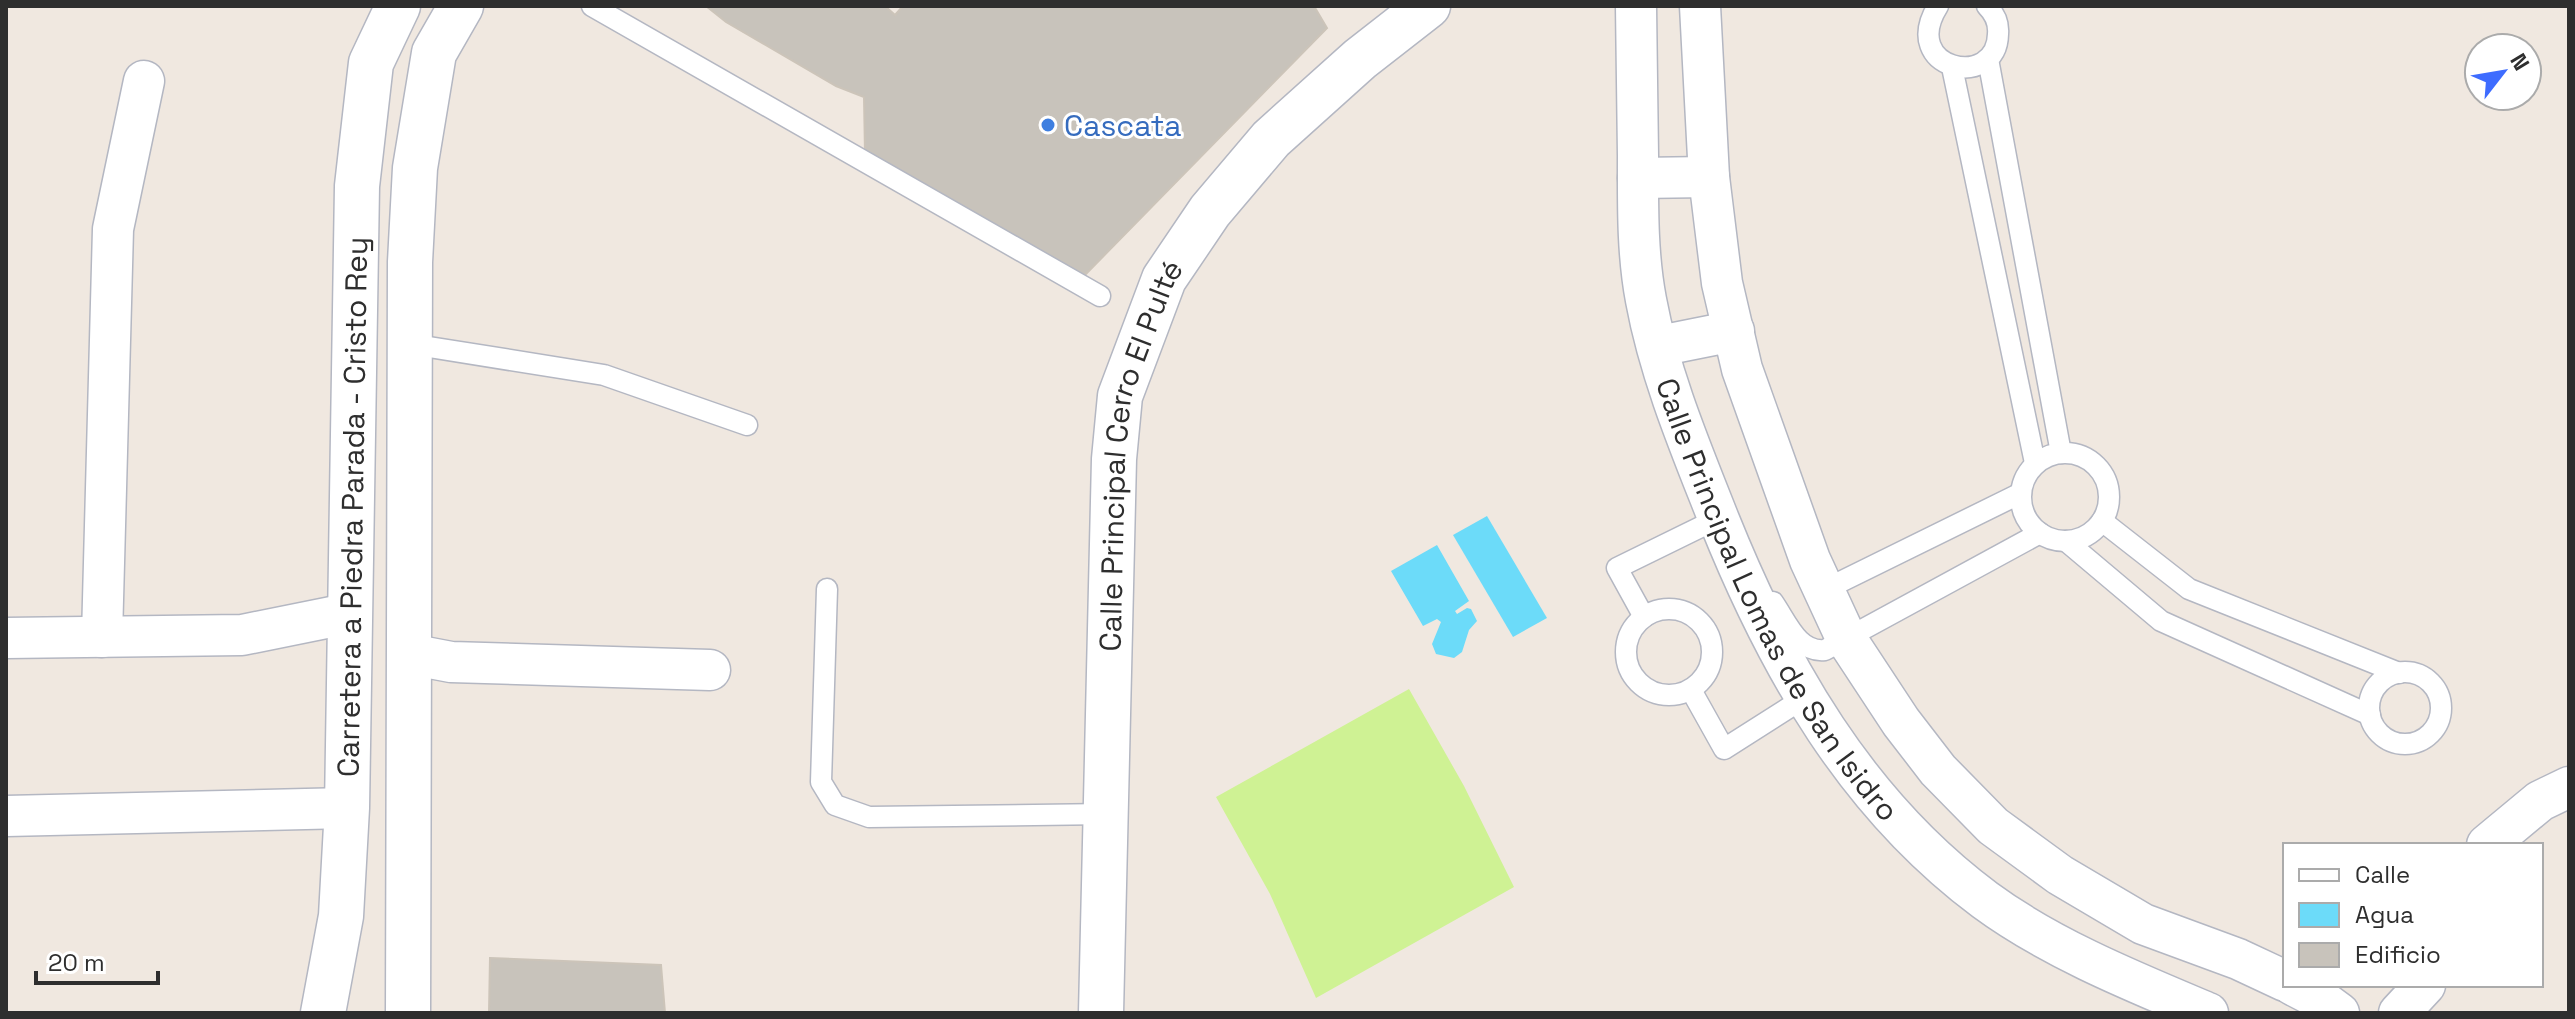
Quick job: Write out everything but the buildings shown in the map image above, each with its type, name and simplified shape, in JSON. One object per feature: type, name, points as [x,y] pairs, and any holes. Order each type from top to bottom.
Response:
[{"type":"main road","name":"Carretera a Piedra Parada - Cristo Rey","points":[[323,1013],[341,916],[347,808],[357,186],[371,63],[398,6]]},
{"type":"main road","name":"Carretera a Piedra Parada - Cristo Rey","points":[[408,1013],[410,262],[415,168],[434,53],[461,6]]},
{"type":"main road","name":"Calle Principal Cerro El Pulté","points":[[1101,1013],[1114,459],[1120,396],[1164,279],[1210,211],[1271,139],[1360,59],[1428,6]]},
{"type":"street","name":"Calle Principal Lomas de San Isidro","points":[[1636,6],[1638,212],[1645,290],[1670,390],[1719,518],[1760,615],[1804,698],[1886,809],[1930,855],[1987,901],[2082,957],[2208,1013]]},
{"type":"street","name":"Calle Principal Lomas de San Isidro","points":[[1700,6],[1709,177],[1722,283],[1742,369],[1810,560],[1847,640],[1901,722],[1938,770],[1993,826],[2060,875],[2143,924],[2238,959],[2283,980]]},
{"type":"street","points":[[102,637],[113,229],[144,81]]},
{"type":"street","points":[[1638,178],[1709,177]]},
{"type":"street","points":[[1659,346],[1734,331]]},
{"type":"street","points":[[6,638],[242,635],[351,613]]},
{"type":"street","points":[[409,654],[451,662],[710,670]]},
{"type":"street","points":[[2489,843],[2540,801],[2569,787]]},
{"type":"street","points":[[6,816],[347,808]]},
{"type":"street","points":[[2399,1013],[2423,987]]},
{"type":"lane","points":[[592,6],[1100,296]]},
{"type":"lane","points":[[1938,6],[1928,21],[1928,40],[1936,57],[1952,67],[1971,68],[1988,59],[1998,43],[1999,24],[1987,6]]},
{"type":"lane","points":[[1988,59],[2061,453]]},
{"type":"lane","points":[[1952,67],[2035,463]]},
{"type":"lane","points":[[410,344],[604,375],[747,425]]},
{"type":"lane","points":[[2061,453],[2089,459],[2106,481],[2109,495],[2108,508],[2093,532],[2080,539],[2066,541],[2052,540],[2040,533],[2025,515],[2021,493],[2028,471],[2035,463],[2061,453]]},
{"type":"lane","points":[[1824,590],[2021,493]]},
{"type":"lane","points":[[1644,617],[1617,568],[1719,518]]},
{"type":"lane","points":[[2102,521],[2189,589],[2399,673],[2417,674],[2433,684],[2441,702],[2440,720],[2429,736],[2412,744],[2394,743],[2378,733],[2370,715],[2371,696],[2381,681],[2399,673]]},
{"type":"lane","points":[[1736,561],[1764,589],[1802,644],[1817,651],[1847,640],[2040,533]]},
{"type":"lane","points":[[2066,541],[2161,621],[2370,715]]},
{"type":"lane","points":[[827,589],[821,782],[835,805],[869,817],[1108,814]]},
{"type":"lane","points":[[1672,608],[1697,618],[1707,629],[1712,642],[1713,655],[1703,681],[1679,695],[1665,696],[1638,683],[1629,671],[1627,641],[1633,627],[1644,617],[1657,610],[1672,608]]},
{"type":"lane","points":[[1691,690],[1724,749],[1804,698]]},
{"type":"green space","points":[[1409,689],[1464,786],[1514,887],[1316,998],[1270,894],[1216,797]]},
{"type":"water","points":[[1487,516],[1547,618],[1513,637],[1453,535]]},
{"type":"water","points":[[1437,545],[1469,601],[1455,611],[1457,614],[1471,609],[1477,621],[1469,630],[1462,652],[1454,658],[1436,654],[1432,644],[1441,622],[1437,619],[1423,626],[1391,571]]},
{"type":"place","name":"Cascata","points":[[1048,125]]}]
